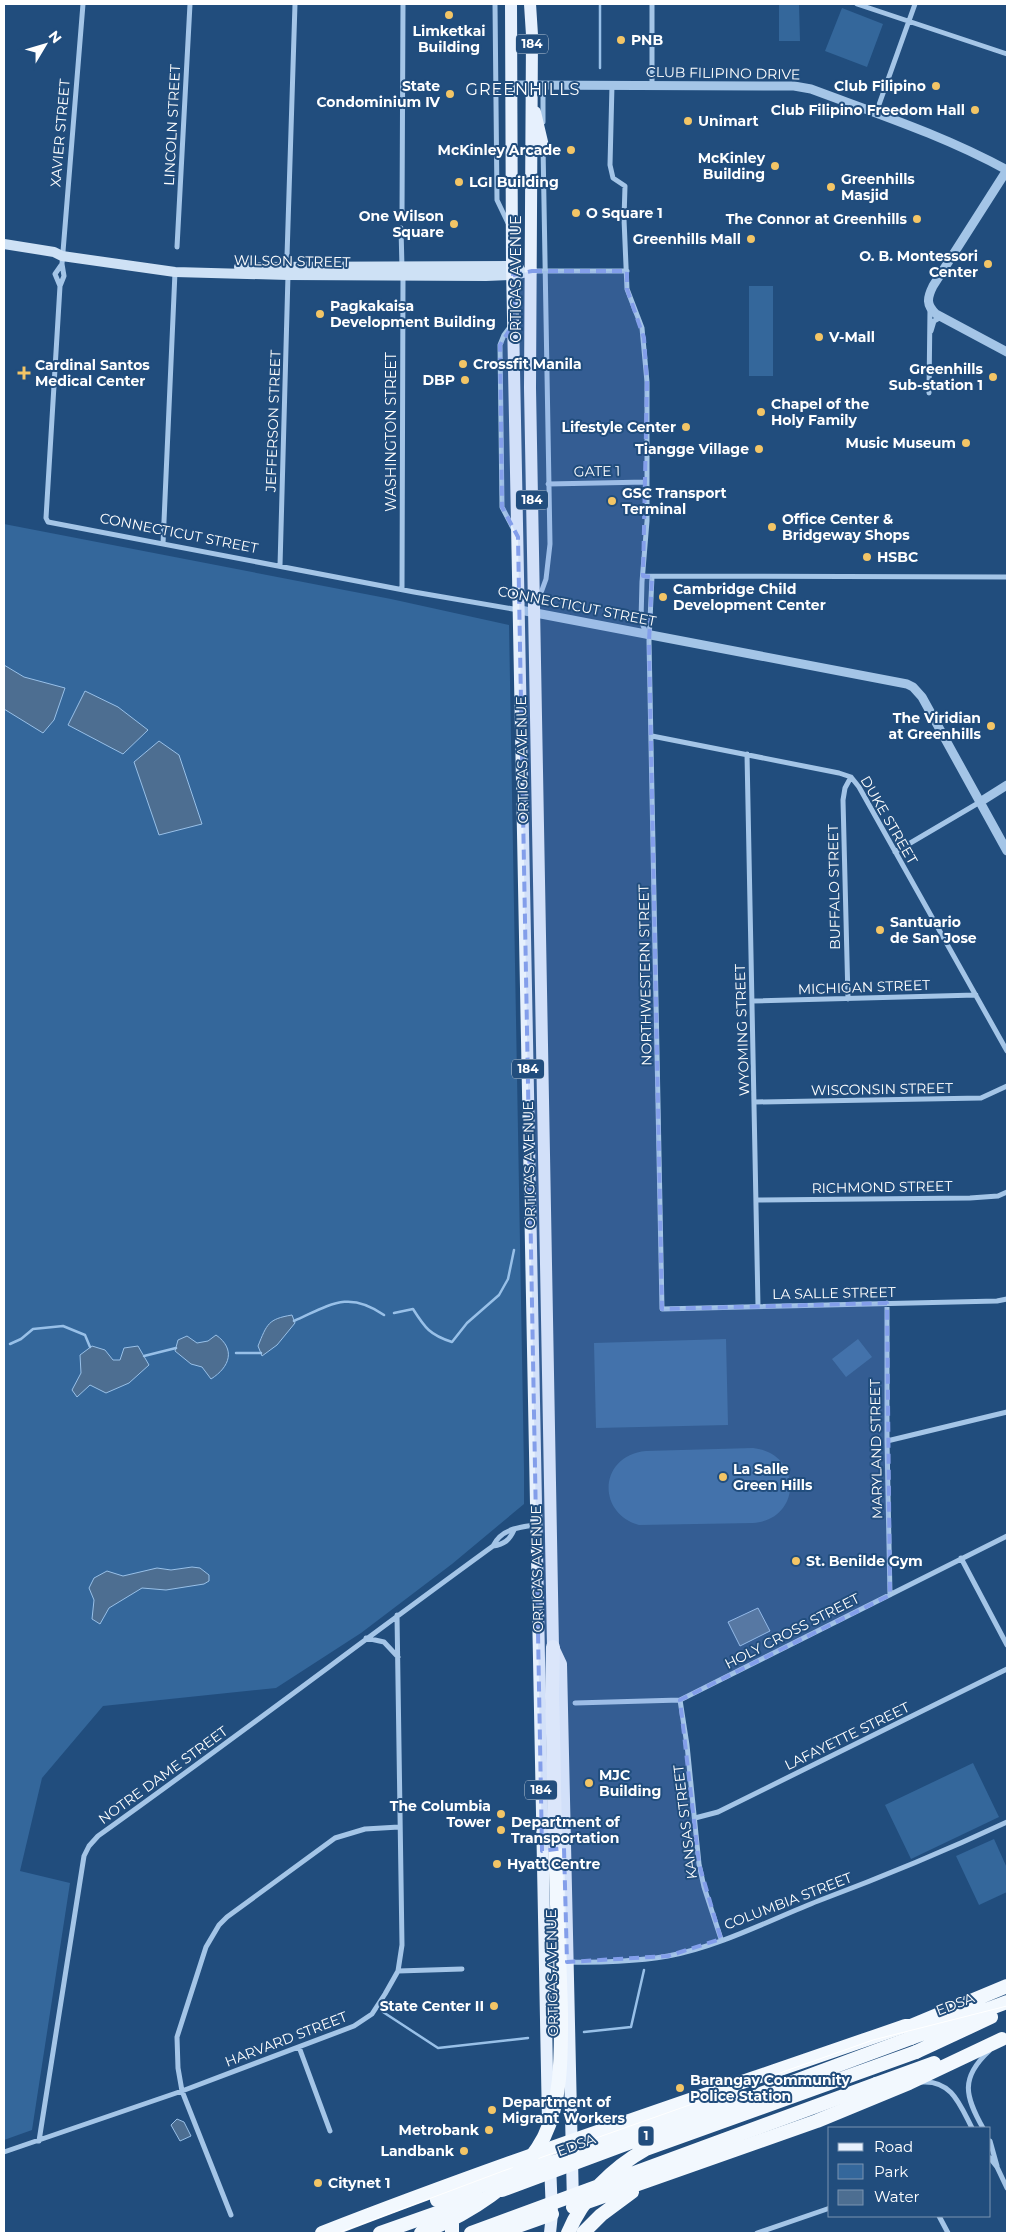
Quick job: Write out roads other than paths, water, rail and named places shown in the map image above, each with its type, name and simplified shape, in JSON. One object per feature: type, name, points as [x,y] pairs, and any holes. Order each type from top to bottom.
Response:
[{"type":"highway","points":[[421,2233],[443,2225],[471,2210],[518,2171],[544,2136],[555,2099],[560,2057],[560,1960],[552,1696],[553,1647]]},
{"type":"highway","name":"1","points":[[345,2233],[550,2157],[657,2125],[905,2026],[911,2032],[1007,1986]]},
{"type":"highway","name":"EDSA","points":[[380,2233],[911,2032],[1007,2002]]},
{"type":"highway","points":[[570,2233],[582,2206],[598,2186],[619,2167],[646,2149],[916,2052],[1007,2009]]},
{"type":"highway","points":[[573,2207],[817,2121],[909,2083],[1005,2037]]},
{"type":"highway","name":"1","points":[[472,2233],[1005,2037]]},
{"type":"highway","name":"1","points":[[572,2151],[672,2108],[832,2056]]},
{"type":"highway","points":[[513,2161],[526,2151],[537,2138],[544,2123],[547,2107]]},
{"type":"highway","points":[[657,2125],[656,2144],[663,2157],[675,2165],[689,2167]]},
{"type":"highway","name":"1","points":[[322,2233],[513,2161],[550,2157]]},
{"type":"highway","name":"1","points":[[435,2200],[436,2197],[527,2166]]},
{"type":"highway","points":[[583,2233],[614,2204],[649,2180]]},
{"type":"highway","points":[[435,2200],[450,2215],[452,2233]]},
{"type":"highway","points":[[498,2233],[552,2214]]},
{"type":"main road","name":"ORTIGAS AVENUE","points":[[511,4],[512,270],[520,610],[547,2107],[552,2214],[550,2233]]},
{"type":"main road","name":"ORTIGAS AVENUE","points":[[530,4],[537,85],[531,106],[538,271],[530,388],[534,613],[553,1647],[560,1664],[573,2207],[570,2233]]},
{"type":"main road","points":[[531,106],[537,115],[543,146]]},
{"type":"main road","name":"WILSON STREET","points":[[4,244],[60,255],[175,272],[288,275],[538,271]]},
{"type":"main road","name":"WILSON STREET","points":[[60,255],[174,265],[402,272],[419,275],[512,270]]},
{"type":"main road","points":[[542,1851],[554,1846],[564,1851]]},
{"type":"main road","points":[[543,1864],[552,1870],[559,1870],[565,1865]]},
{"type":"main road","points":[[543,1887],[553,1882],[558,1882],[566,1887]]},
{"type":"main road","name":"EDSA","points":[[527,2166],[550,2157]]},
{"type":"main road","points":[[552,2214],[573,2207]]},
{"type":"street","name":"XAVIER STREET","points":[[60,286],[55,274],[60,255],[83,4]]},
{"type":"street","name":"LINCOLN STREET","points":[[177,247],[190,4]]},
{"type":"street","points":[[288,256],[295,4]]},
{"type":"street","points":[[402,215],[404,4]]},
{"type":"street","points":[[495,4],[497,200],[512,228]]},
{"type":"street","points":[[652,4],[652,85]]},
{"type":"street","points":[[857,4],[1007,54]]},
{"type":"street","points":[[876,113],[915,4]]},
{"type":"street","name":"CLUB FILIPINO DRIVE","points":[[512,85],[794,86],[811,89],[923,130],[1007,170]]},
{"type":"street","points":[[534,613],[546,579],[550,544],[538,271],[543,146],[537,85]]},
{"type":"street","points":[[612,85],[610,165],[613,178],[625,186],[624,219],[628,289],[644,338],[647,382],[646,546],[641,620],[649,636]]},
{"type":"street","points":[[929,393],[930,308],[928,301],[933,286],[1007,170]]},
{"type":"street","name":"WASHINGTON STREET","points":[[401,228],[402,590]]},
{"type":"street","name":"XAVIER STREET","points":[[48,522],[46,518],[60,286],[64,276],[60,255]]},
{"type":"street","points":[[538,271],[627,271]]},
{"type":"street","points":[[163,544],[175,272]]},
{"type":"street","name":"JEFFERSON STREET","points":[[280,566],[288,275]]},
{"type":"street","points":[[930,308],[941,317],[1007,352]]},
{"type":"street","points":[[929,336],[934,321],[941,317]]},
{"type":"street","name":"GATE 1","points":[[548,484],[647,482]]},
{"type":"street","name":"CONNECTICUT STREET","points":[[48,522],[907,684],[913,687],[922,697],[1007,851]]},
{"type":"street","points":[[644,576],[1007,578]]},
{"type":"street","points":[[649,636],[652,577]]},
{"type":"street","name":"NORTHWESTERN STREET","points":[[649,636],[662,1308]]},
{"type":"street","name":"DUKE STREET","points":[[652,736],[747,754],[851,777],[859,788],[1007,1051]]},
{"type":"street","name":"WYOMING STREET","points":[[747,754],[758,1306]]},
{"type":"street","name":"BUFFALO STREET","points":[[848,999],[843,800],[845,788],[851,777]]},
{"type":"street","points":[[895,852],[1007,785]]},
{"type":"street","name":"MICHIGAN STREET","points":[[752,1001],[976,995]]},
{"type":"street","name":"WISCONSIN STREET","points":[[755,1102],[981,1098],[1007,1086]]},
{"type":"street","name":"RICHMOND STREET","points":[[757,1200],[970,1198],[998,1196],[1007,1192]]},
{"type":"street","name":"LA SALLE STREET","points":[[662,1308],[998,1301],[1007,1299]]},
{"type":"street","name":"MARYLAND STREET","points":[[887,1303],[890,1594]]},
{"type":"street","points":[[887,1440],[1007,1412]]},
{"type":"street","name":"NOTRE DAME STREET","points":[[493,1546],[496,1538],[506,1531],[523,1526],[537,1525]]},
{"type":"street","name":"NOTRE DAME STREET","points":[[39,2141],[84,1856],[89,1846],[98,1836],[208,1757],[397,1615],[493,1546],[502,1545],[511,1538],[514,1530]]},
{"type":"street","name":"HOLY CROSS STREET","points":[[575,1703],[680,1700],[1007,1536]]},
{"type":"street","points":[[961,1558],[1007,1645]]},
{"type":"street","name":"HARVARD STREET","points":[[4,2152],[182,2091],[354,2026],[372,2014],[398,1971],[402,1945],[397,1615]]},
{"type":"street","points":[[366,1638],[384,1642],[398,1657]]},
{"type":"street","name":"LAFAYETTE STREET","points":[[695,1818],[718,1812],[1007,1668]]},
{"type":"street","name":"KANSAS STREET","points":[[680,1700],[688,1745],[701,1876],[721,1939]]},
{"type":"street","name":"COLUMBIA STREET","points":[[566,1962],[668,1956],[721,1939],[900,1870],[1007,1822]]},
{"type":"street","points":[[231,2215],[182,2091],[178,2068],[177,2036],[206,1947],[219,1925],[245,1902],[335,1838],[365,1828],[399,1826]]},
{"type":"street","points":[[398,1971],[462,1969]]},
{"type":"street","points":[[982,2127],[975,2114],[968,2088],[971,2070],[1005,2037]]},
{"type":"street","points":[[299,2047],[330,2131]]},
{"type":"street","points":[[909,2083],[939,2083],[951,2092],[972,2127]]},
{"type":"street","points":[[991,2144],[997,2167],[1007,2188]]},
{"type":"street","points":[[991,2159],[997,2167]]},
{"type":"street","points":[[757,2233],[828,2209]]},
{"type":"street","points":[[940,2217],[948,2233]]},
{"type":"water","points":[[4,665],[24,677],[65,688],[54,720],[43,733],[4,709]]},
{"type":"water","points":[[85,691],[118,707],[148,730],[123,754],[68,725]]},
{"type":"water","points":[[159,741],[179,755],[202,824],[159,835],[134,762]]},
{"type":"water","points":[[292,1315],[295,1323],[277,1345],[262,1356],[258,1346],[266,1328],[278,1318]]},
{"type":"water","points":[[216,1335],[226,1346],[228,1358],[223,1369],[211,1379],[202,1367],[191,1364],[175,1351],[178,1340],[187,1336],[197,1343],[208,1341]]},
{"type":"water","points":[[92,1346],[105,1350],[113,1360],[120,1360],[124,1348],[138,1346],[149,1365],[129,1383],[106,1393],[90,1385],[77,1397],[72,1390],[81,1373],[80,1355]]},
{"type":"water","points":[[192,1567],[200,1568],[209,1575],[209,1581],[204,1584],[166,1590],[142,1588],[109,1608],[100,1624],[92,1619],[94,1600],[89,1588],[94,1578],[107,1571],[123,1576],[157,1568],[171,1570]]},
{"type":"water","points":[[758,1608],[770,1631],[740,1646],[728,1622]]},
{"type":"water","points":[[177,2119],[184,2122],[191,2136],[180,2141],[171,2125]]},
{"type":"waterway","points":[[600,4],[600,68]]},
{"type":"waterway","points":[[394,1313],[413,1309],[429,1330],[438,1337],[452,1342],[467,1323],[499,1295],[508,1279],[514,1250]]},
{"type":"waterway","points":[[294,1321],[329,1305],[349,1302],[371,1307],[384,1315]]},
{"type":"waterway","points":[[10,1344],[21,1339],[33,1329],[63,1326],[85,1335],[90,1347]]},
{"type":"waterway","points":[[144,1356],[176,1348]]},
{"type":"waterway","points":[[236,1353],[261,1353]]},
{"type":"waterway","points":[[584,2032],[631,2027],[644,1970]]},
{"type":"waterway","points":[[383,2012],[438,2048],[528,2038]]},
{"type":"tram line","points":[[338,2233],[503,2171],[873,2040],[1007,2006]]},
{"type":"place","name":"Limketkai Building","points":[[449,15]]},
{"type":"place","name":"PNB","points":[[621,40]]},
{"type":"place","name":"Club Filipino","points":[[936,86]]},
{"type":"place","name":"State Condominium IV","points":[[450,94]]},
{"type":"place","name":"Club Filipino Freedom Hall","points":[[975,110]]},
{"type":"place","name":"Unimart","points":[[688,121]]},
{"type":"place","name":"McKinley Arcade","points":[[571,150]]},
{"type":"place","name":"McKinley Building","points":[[775,166]]},
{"type":"place","name":"LGI Building","points":[[459,182]]},
{"type":"place","name":"Greenhills Masjid","points":[[831,187]]},
{"type":"place","name":"O Square 1","points":[[576,213]]},
{"type":"place","name":"The Connor at Greenhills","points":[[917,219]]},
{"type":"place","name":"One Wilson Square","points":[[454,224]]},
{"type":"place","name":"Greenhills Mall","points":[[751,239]]},
{"type":"place","name":"O. B. Montessori Center","points":[[988,264]]},
{"type":"place","name":"Pagkakaisa Development Building","points":[[320,314]]},
{"type":"place","name":"V-Mall","points":[[819,337]]},
{"type":"place","name":"Crossfit Manila","points":[[463,364]]},
{"type":"place","name":"Cardinal Santos Medical Center","points":[[24,373]]},
{"type":"place","name":"Greenhills Sub-station 1","points":[[993,377]]},
{"type":"place","name":"DBP","points":[[465,380]]},
{"type":"place","name":"Chapel of the Holy Family","points":[[761,412]]},
{"type":"place","name":"Lifestyle Center","points":[[686,427]]},
{"type":"place","name":"Music Museum","points":[[966,443]]},
{"type":"place","name":"Tiangge Village","points":[[759,449]]},
{"type":"place","name":"GSC Transport Terminal","points":[[612,501]]},
{"type":"place","name":"Office Center & Bridgeway Shops","points":[[772,527]]},
{"type":"place","name":"HSBC","points":[[867,557]]},
{"type":"place","name":"Cambridge Child Development Center","points":[[663,597]]},
{"type":"place","name":"The Viridian at Greenhills","points":[[991,726]]},
{"type":"place","name":"Santuario de San Jose","points":[[880,930]]},
{"type":"place","name":"La Salle Green Hills","points":[[723,1477]]},
{"type":"place","name":"St. Benilde Gym","points":[[796,1561]]},
{"type":"place","name":"MJC Building","points":[[589,1783]]},
{"type":"place","name":"The Columbia Tower","points":[[501,1814]]},
{"type":"place","name":"Department of Transportation","points":[[501,1830]]},
{"type":"place","name":"Hyatt Centre","points":[[497,1864]]},
{"type":"place","name":"State Center II","points":[[494,2006]]},
{"type":"place","name":"Barangay Community Police Station","points":[[680,2088]]},
{"type":"place","name":"Department of Migrant Workers","points":[[492,2110]]},
{"type":"place","name":"Metrobank","points":[[489,2130]]},
{"type":"place","name":"Landbank","points":[[464,2151]]},
{"type":"place","name":"Citynet 1","points":[[318,2183]]},
{"type":"district","name":"GREENHILLS","points":[[523,89]]}]
